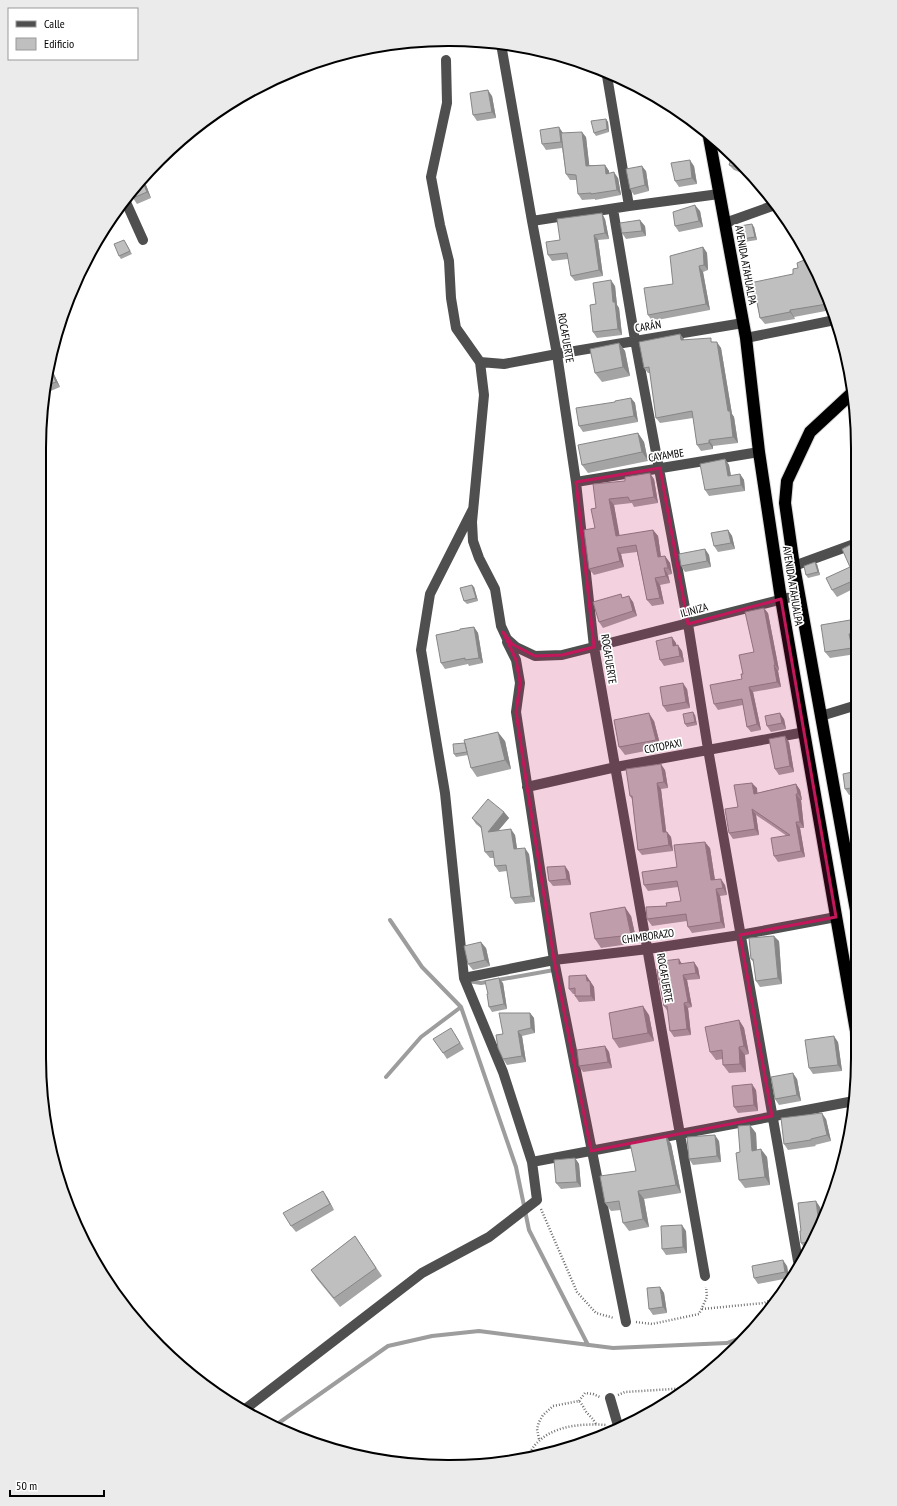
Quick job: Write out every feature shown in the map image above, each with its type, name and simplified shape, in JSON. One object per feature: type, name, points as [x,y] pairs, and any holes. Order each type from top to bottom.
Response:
[{"type":"highway","name":"AVENIDA ATAHUALPA","points":[[711,143],[746,338],[760,452],[781,599],[851,1002]]},
{"type":"highway","name":"AVENIDA ATAHUALPA","points":[[848,397],[810,432],[787,481],[785,503],[799,595],[851,873]]},
{"type":"street","name":"ROCAFUERTE","points":[[502,49],[557,354],[576,482],[594,647],[705,1276]]},
{"type":"street","points":[[446,60],[447,103],[431,177],[448,261],[451,298],[456,328],[480,362],[484,395],[472,529],[475,547],[479,558],[495,589],[503,632],[516,660],[520,683],[516,712],[554,960],[626,1322]]},
{"type":"street","points":[[608,79],[629,206]]},
{"type":"street","points":[[532,221],[719,194]]},
{"type":"street","points":[[127,205],[143,240]]},
{"type":"street","points":[[725,223],[770,207]]},
{"type":"street","points":[[613,209],[635,340],[688,624],[740,935],[798,1258]]},
{"type":"street","points":[[746,338],[831,321]]},
{"type":"street","name":"CARÁN","points":[[480,362],[504,364],[635,340],[743,323]]},
{"type":"street","name":"CAYAMBE","points":[[576,482],[760,452]]},
{"type":"street","points":[[248,1407],[422,1273],[489,1237],[536,1200],[532,1162],[503,1072],[464,978],[445,793],[421,650],[430,594],[473,509]]},
{"type":"street","points":[[794,566],[851,545]]},
{"type":"street","name":"ILINIZA","points":[[503,632],[512,644],[528,654],[536,656],[562,655],[799,595]]},
{"type":"street","points":[[821,716],[851,707]]},
{"type":"street","name":"COTOPAXI","points":[[527,787],[616,767],[805,732]]},
{"type":"street","name":"CHIMBORAZO","points":[[464,978],[554,960],[648,949],[740,935],[836,916]]},
{"type":"street","points":[[532,1162],[849,1102]]},
{"type":"street","points":[[610,1398],[618,1422]]},
{"type":"path","points":[[701,1309],[764,1303],[770,1301]]},
{"type":"path","points":[[539,1439],[537,1429],[543,1415],[553,1406],[579,1402],[585,1393],[603,1398],[610,1398],[625,1392],[677,1389]]},
{"type":"path","points":[[579,1402],[585,1407],[596,1424]]},
{"type":"path","points":[[530,1451],[539,1439],[559,1429],[574,1425],[596,1424],[610,1426]]},
{"type":"highlighted area","points":[[660,468],[688,624],[781,599],[836,917],[740,935],[772,1116],[591,1151],[554,960],[527,787],[516,712],[520,683],[516,660],[503,632],[512,644],[535,656],[562,655],[594,647],[576,482]]},
{"type":"building","points":[[488,90],[492,112],[473,115],[470,93]]},
{"type":"building","points":[[606,119],[607,129],[594,133],[591,121]]},
{"type":"building","points":[[559,127],[561,142],[542,144],[540,130]]},
{"type":"building","points":[[582,132],[586,166],[605,165],[606,174],[614,172],[617,190],[591,194],[578,194],[576,175],[566,174],[561,133]]},
{"type":"building","points":[[690,160],[692,178],[675,181],[671,163]]},
{"type":"building","points":[[730,161],[736,167],[729,165]]},
{"type":"building","points":[[642,166],[645,185],[630,189],[626,169]]},
{"type":"building","points":[[144,185],[147,192],[133,198]]},
{"type":"building","points":[[695,205],[699,221],[675,226],[673,212]]},
{"type":"building","points":[[602,213],[605,233],[594,235],[599,270],[571,276],[567,253],[548,255],[546,242],[560,240],[557,219]]},
{"type":"building","points":[[640,220],[642,231],[622,233],[620,223]]},
{"type":"building","points":[[752,224],[755,237],[742,239],[740,226]]},
{"type":"building","points":[[124,240],[130,251],[119,256],[114,244]]},
{"type":"building","points":[[703,247],[704,265],[699,266],[706,304],[648,315],[644,288],[673,284],[670,256]]},
{"type":"building","points":[[804,260],[824,304],[790,310],[790,312],[760,318],[756,297],[753,298],[750,283],[793,274],[793,269],[798,268],[797,263]]},
{"type":"building","points":[[611,280],[618,329],[593,332],[590,305],[596,304],[593,283]]},
{"type":"building","points":[[680,334],[681,340],[711,338],[711,342],[717,342],[728,411],[730,411],[733,437],[709,440],[709,443],[697,445],[692,411],[656,418],[649,367],[644,368],[639,342]]},
{"type":"building","points":[[619,343],[623,367],[595,373],[590,349]]},
{"type":"building","points":[[53,375],[56,382],[51,384]]},
{"type":"building","points":[[631,398],[634,416],[579,426],[576,408]]},
{"type":"building","points":[[638,433],[642,452],[582,465],[578,445]]},
{"type":"building","points":[[725,459],[728,476],[740,474],[741,485],[705,490],[700,464]]},
{"type":"building","points":[[650,473],[654,497],[630,501],[628,497],[609,499],[616,536],[653,530],[658,557],[665,556],[668,568],[664,568],[666,576],[655,578],[660,598],[647,600],[636,545],[617,548],[620,561],[589,569],[584,530],[595,528],[591,509],[596,508],[593,484],[625,481],[625,477]]},
{"type":"building","points":[[728,530],[731,543],[714,546],[711,533]]},
{"type":"building","points":[[851,544],[851,582],[832,590],[826,578],[850,567],[842,549]]},
{"type":"building","points":[[705,549],[707,561],[681,566],[679,554]]},
{"type":"building","points":[[815,562],[818,572],[806,575],[804,566]]},
{"type":"building","points":[[472,585],[476,598],[464,601],[460,588]]},
{"type":"building","points":[[621,594],[622,598],[629,596],[633,611],[599,622],[593,602]]},
{"type":"building","points":[[764,608],[777,682],[749,687],[757,724],[747,727],[742,699],[714,704],[710,685],[742,679],[741,674],[743,674],[739,655],[754,652],[745,612]]},
{"type":"building","points":[[851,620],[851,633],[849,634],[851,648],[825,652],[821,625]]},
{"type":"building","points":[[474,627],[479,658],[465,660],[465,658],[441,663],[436,635]]},
{"type":"building","points":[[672,637],[673,646],[678,645],[680,656],[660,660],[656,641]]},
{"type":"building","points":[[683,683],[686,702],[663,706],[660,687]]},
{"type":"building","points":[[693,712],[695,722],[685,724],[683,714]]},
{"type":"building","points":[[649,713],[656,740],[619,747],[614,720]]},
{"type":"building","points":[[780,713],[782,723],[767,726],[765,716]]},
{"type":"building","points":[[498,732],[505,760],[471,768],[464,740]]},
{"type":"building","points":[[785,736],[790,766],[775,769],[769,739]]},
{"type":"building","points":[[465,743],[467,752],[454,754],[453,744]]},
{"type":"building","points":[[661,764],[664,782],[657,783],[663,832],[667,832],[669,845],[638,850],[632,796],[630,796],[626,769]]},
{"type":"building","points":[[851,772],[851,788],[845,789],[843,774]]},
{"type":"building","points":[[752,783],[754,794],[796,784],[800,822],[796,822],[801,851],[774,856],[771,838],[790,835],[752,809],[755,829],[729,833],[725,809],[738,807],[734,785]]},
{"type":"building","points":[[488,799],[504,812],[488,832],[511,829],[514,849],[525,848],[531,896],[511,898],[506,865],[495,866],[493,851],[485,852],[481,826],[472,818]]},
{"type":"building","points":[[705,842],[711,880],[721,879],[723,888],[716,889],[721,922],[688,927],[686,914],[647,919],[646,907],[667,906],[666,903],[681,901],[677,881],[644,885],[642,872],[677,867],[674,845]]},
{"type":"building","points":[[565,866],[567,879],[549,881],[547,867]]},
{"type":"building","points":[[625,907],[631,935],[595,939],[590,913]]},
{"type":"building","points":[[774,936],[778,978],[756,981],[753,959],[751,959],[749,938]]},
{"type":"building","points":[[481,942],[485,960],[468,964],[464,946]]},
{"type":"building","points":[[679,959],[679,964],[694,962],[696,973],[683,975],[688,1002],[684,1003],[687,1029],[670,1031],[667,1006],[664,1006],[657,969],[664,969],[663,961]]},
{"type":"building","points":[[586,975],[587,981],[590,981],[591,996],[575,996],[575,988],[569,989],[569,976]]},
{"type":"building","points":[[499,978],[504,1004],[489,1007],[485,981]]},
{"type":"building","points":[[643,1006],[648,1033],[613,1039],[609,1013]]},
{"type":"building","points":[[499,1013],[530,1013],[531,1028],[518,1031],[522,1056],[503,1059],[498,1048],[496,1035],[503,1034]]},
{"type":"building","points":[[739,1020],[744,1046],[739,1047],[740,1064],[723,1065],[722,1050],[710,1052],[705,1027]]},
{"type":"building","points":[[451,1028],[460,1043],[443,1053],[433,1039]]},
{"type":"building","points":[[834,1036],[838,1065],[809,1068],[805,1040]]},
{"type":"building","points":[[605,1046],[608,1062],[579,1066],[577,1050]]},
{"type":"building","points":[[793,1073],[797,1095],[775,1099],[771,1077]]},
{"type":"building","points":[[752,1084],[754,1105],[734,1107],[732,1086]]},
{"type":"building","points":[[822,1113],[827,1135],[811,1140],[784,1144],[781,1118]]},
{"type":"building","points":[[750,1125],[752,1151],[761,1149],[765,1177],[739,1180],[736,1153],[740,1152],[738,1126]]},
{"type":"building","points":[[715,1135],[717,1156],[689,1159],[687,1137]]},
{"type":"building","points":[[666,1136],[676,1185],[638,1191],[643,1219],[623,1223],[619,1201],[605,1203],[600,1176],[636,1171],[630,1143]]},
{"type":"building","points":[[575,1158],[577,1182],[556,1183],[554,1160]]},
{"type":"building","points":[[323,1191],[330,1204],[291,1226],[283,1213]]},
{"type":"building","points":[[816,1201],[818,1216],[806,1242],[801,1243],[798,1203]]},
{"type":"building","points":[[682,1225],[683,1247],[662,1249],[661,1226]]},
{"type":"building","points":[[355,1236],[376,1268],[334,1298],[311,1270]]},
{"type":"building","points":[[783,1260],[785,1272],[754,1278],[752,1266]]},
{"type":"building","points":[[660,1287],[663,1307],[649,1309],[647,1288]]},
{"type":"waterway","points":[[390,920],[422,967],[461,1007],[516,1167],[529,1230],[588,1345]]},
{"type":"waterway","points":[[468,981],[481,983],[554,970]]},
{"type":"waterway","points":[[386,1077],[421,1037],[461,1007]]},
{"type":"waterway","points":[[280,1422],[388,1346],[432,1336],[479,1331],[613,1348],[727,1343],[735,1340]]}]
